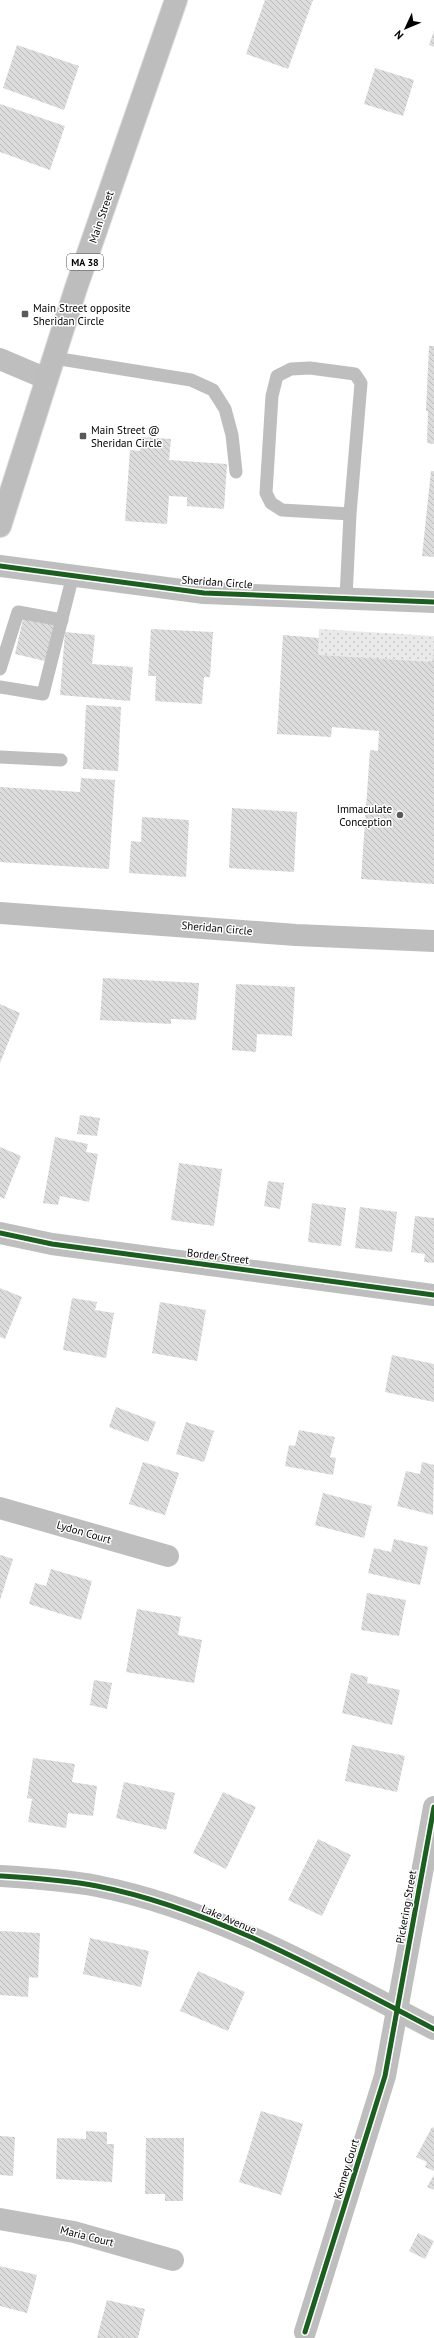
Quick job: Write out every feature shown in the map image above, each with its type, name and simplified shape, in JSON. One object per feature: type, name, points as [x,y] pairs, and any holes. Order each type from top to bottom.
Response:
[{"type":"main road","name":"Main Street","points":[[0,526],[5,491],[47,379],[176,0]]},
{"type":"street","points":[[0,359],[47,379]]},
{"type":"street","name":"Sheridan Circle","points":[[0,566],[204,593],[434,602]]},
{"type":"street","name":"Sheridan Circle","points":[[0,913],[296,935],[434,941]]},
{"type":"street","name":"Border Street","points":[[0,1233],[52,1244],[434,1295]]},
{"type":"street","name":"Lydon Court","points":[[0,1508],[168,1556]]},
{"type":"street","name":"Pickering Street","points":[[397,2010],[434,1807]]},
{"type":"street","name":"Lake Avenue","points":[[0,1876],[97,1886],[163,1904],[260,1943],[434,2029]]},
{"type":"street","name":"Kenney Court","points":[[305,2332],[385,2076],[397,2010]]},
{"type":"street","name":"Maria Court","points":[[0,2219],[74,2232],[173,2260]]},
{"type":"lane","points":[[54,358],[191,380],[213,390],[225,409],[232,435],[236,472]]},
{"type":"lane","points":[[346,598],[350,514],[361,383],[355,374],[310,368],[291,369],[277,376],[272,396],[266,493],[271,503],[282,510],[350,514]]},
{"type":"lane","points":[[0,687],[43,694],[73,575]]},
{"type":"lane","points":[[0,669],[18,612],[62,620]]},
{"type":"lane","points":[[0,757],[61,760]]},
{"type":"shaded area","points":[[319,629],[434,636],[434,672],[318,662]]},
{"type":"building","points":[[265,0],[313,0],[288,69],[246,54]]},
{"type":"building","points":[[434,31],[434,47],[429,45]]},
{"type":"building","points":[[17,45],[79,66],[64,110],[3,88]]},
{"type":"building","points":[[375,68],[414,80],[403,116],[364,104]]},
{"type":"building","points":[[0,104],[65,126],[50,170],[0,152]]},
{"type":"building","points":[[429,346],[434,346],[434,444],[427,443],[428,411],[426,411]]},
{"type":"building","points":[[141,437],[171,439],[169,460],[227,464],[224,509],[187,506],[187,497],[169,496],[167,524],[125,521],[130,450],[140,451]]},
{"type":"building","points":[[431,471],[434,471],[434,557],[422,556]]},
{"type":"building","points":[[24,615],[55,622],[45,661],[15,654]]},
{"type":"building","points":[[151,629],[213,632],[210,677],[204,677],[202,704],[155,701],[156,676],[148,676]]},
{"type":"building","points":[[65,632],[95,635],[92,664],[133,667],[130,701],[60,695]]},
{"type":"building","name":"Immaculate Conception","points":[[283,635],[319,638],[318,655],[432,662],[434,652],[434,884],[361,879],[370,750],[378,751],[379,731],[332,727],[331,737],[277,734]]},
{"type":"building","points":[[86,705],[121,707],[118,771],[83,769]]},
{"type":"building","points":[[81,778],[115,780],[109,869],[0,862],[0,787],[80,792]]},
{"type":"building","points":[[232,808],[297,812],[294,872],[229,868]]},
{"type":"building","points":[[142,817],[189,820],[186,877],[129,873],[131,841],[141,842]]},
{"type":"building","points":[[103,978],[199,983],[196,1020],[171,1019],[171,1024],[100,1020]]},
{"type":"building","points":[[236,984],[295,987],[292,1036],[257,1034],[256,1052],[232,1050]]},
{"type":"building","points":[[0,1004],[20,1013],[0,1063]]},
{"type":"building","points":[[80,1115],[100,1118],[97,1136],[77,1134]]},
{"type":"building","points":[[55,1137],[88,1144],[86,1152],[98,1154],[89,1202],[60,1196],[58,1205],[43,1203]]},
{"type":"building","points":[[0,1147],[21,1156],[4,1199],[0,1197]]},
{"type":"building","points":[[179,1163],[222,1169],[214,1226],[171,1220]]},
{"type":"building","points":[[268,1181],[284,1183],[280,1209],[264,1206]]},
{"type":"building","points":[[312,1203],[346,1208],[341,1246],[308,1242]]},
{"type":"building","points":[[360,1207],[397,1212],[392,1252],[355,1248]]},
{"type":"building","points":[[415,1216],[434,1218],[434,1263],[424,1262],[425,1254],[411,1252]]},
{"type":"building","points":[[0,1288],[22,1297],[5,1339],[0,1337]]},
{"type":"building","points":[[72,1298],[97,1302],[95,1310],[114,1313],[106,1358],[63,1350]]},
{"type":"building","points":[[160,1302],[206,1310],[197,1361],[152,1353]]},
{"type":"building","points":[[392,1355],[434,1364],[434,1402],[385,1392]]},
{"type":"building","points":[[116,1407],[156,1422],[148,1442],[109,1427]]},
{"type":"building","points":[[186,1422],[214,1431],[204,1462],[176,1454]]},
{"type":"building","points":[[299,1430],[335,1437],[330,1457],[336,1458],[333,1475],[285,1466],[289,1445],[295,1446]]},
{"type":"building","points":[[143,1462],[179,1473],[165,1515],[129,1504]]},
{"type":"building","points":[[422,1462],[434,1465],[433,1515],[397,1506],[406,1471],[420,1474]]},
{"type":"building","points":[[323,1493],[372,1506],[364,1538],[315,1525]]},
{"type":"building","points":[[394,1539],[428,1547],[420,1585],[368,1573],[374,1548],[391,1552]]},
{"type":"building","points":[[0,1555],[13,1559],[0,1600]]},
{"type":"building","points":[[51,1569],[92,1581],[81,1620],[29,1604],[35,1583],[46,1586]]},
{"type":"building","points":[[367,1593],[406,1600],[399,1636],[361,1630]]},
{"type":"building","points":[[137,1609],[181,1617],[178,1635],[202,1640],[194,1683],[126,1672]]},
{"type":"building","points":[[351,1673],[368,1677],[367,1683],[400,1690],[392,1725],[342,1713]]},
{"type":"building","points":[[94,1680],[112,1683],[107,1709],[90,1705]]},
{"type":"building","points":[[352,1745],[405,1756],[397,1792],[345,1781]]},
{"type":"building","points":[[33,1758],[75,1764],[72,1782],[97,1786],[93,1816],[68,1813],[66,1828],[28,1822],[32,1799],[27,1798]]},
{"type":"building","points":[[124,1782],[175,1793],[166,1830],[116,1818]]},
{"type":"building","points":[[223,1792],[256,1807],[226,1869],[193,1853]]},
{"type":"building","points":[[318,1839],[351,1855],[322,1916],[288,1900]]},
{"type":"building","points":[[0,1931],[40,1933],[38,1978],[29,1977],[28,1997],[0,1995]]},
{"type":"building","points":[[90,1938],[149,1951],[141,1987],[83,1974]]},
{"type":"building","points":[[198,1971],[245,1992],[228,2031],[180,2011]]},
{"type":"building","points":[[261,2111],[303,2124],[281,2195],[239,2182]]},
{"type":"building","points":[[432,2127],[434,2128],[434,2171],[425,2167],[427,2162],[416,2157]]},
{"type":"building","points":[[86,2131],[107,2132],[107,2144],[114,2144],[112,2182],[56,2179],[57,2138],[86,2139]]},
{"type":"building","points":[[0,2136],[15,2137],[13,2176],[0,2175]]},
{"type":"building","points":[[146,2138],[184,2138],[183,2201],[165,2201],[165,2194],[145,2194]]},
{"type":"building","points":[[434,2175],[434,2190],[427,2187]]},
{"type":"building","points":[[418,2233],[434,2241],[425,2259],[409,2251]]},
{"type":"building","points":[[0,2266],[37,2275],[27,2313],[0,2306]]},
{"type":"building","points":[[107,2300],[145,2309],[138,2338],[97,2338]]},
{"type":"cycle path","points":[[0,566],[204,593],[434,602]]},
{"type":"cycle path","points":[[0,1233],[52,1244],[434,1295]]},
{"type":"cycle path","points":[[305,2332],[385,2076],[434,1807]]},
{"type":"cycle path","points":[[0,1876],[36,1878],[97,1886],[141,1896],[184,1910],[270,1946],[434,2029]]},
{"type":"place","name":"Main Street opposite Sheridan Circle","points":[[25,314]]},
{"type":"place","name":"Main Street @ Sheridan Circle","points":[[83,436]]},
{"type":"place","name":"Immaculate Conception","points":[[400,815]]}]
